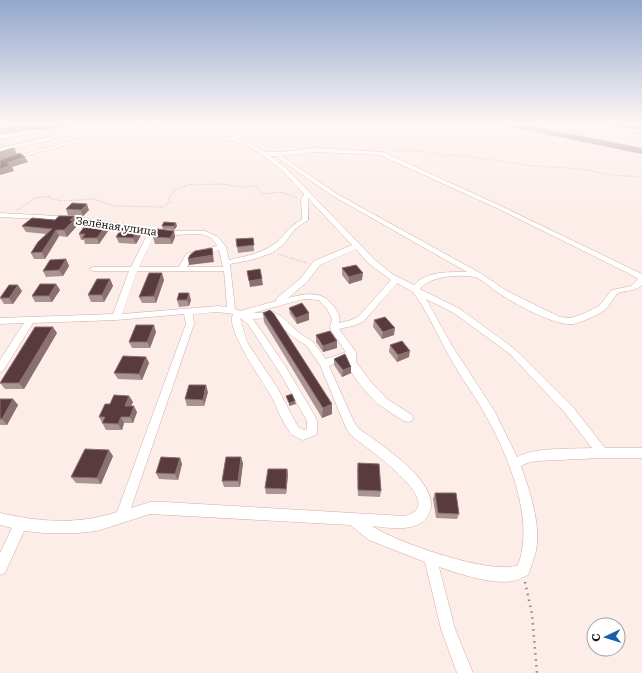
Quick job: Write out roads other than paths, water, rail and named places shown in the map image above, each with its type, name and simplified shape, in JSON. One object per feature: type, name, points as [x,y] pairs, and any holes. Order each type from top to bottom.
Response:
[{"type":"street","points":[[0,163],[25,155]]},
{"type":"street","points":[[270,155],[280,158],[335,195],[504,293],[544,314],[566,322],[586,316],[602,308],[615,292],[634,288],[642,280],[642,277],[633,272],[501,208],[385,155]]},
{"type":"street","points":[[270,155],[280,158],[289,155]]},
{"type":"street","points":[[280,158],[307,194],[371,261],[396,280],[457,310],[513,352],[569,410],[602,453]]},
{"type":"street","points":[[93,269],[182,269],[226,266],[269,251],[281,242],[293,228],[305,220],[304,200],[307,194]]},
{"type":"street","name":"Зелёная улица","points":[[0,215],[85,220],[169,233],[208,233],[216,238],[222,247]]},
{"type":"street","points":[[116,317],[138,258],[153,231]]},
{"type":"street","points":[[275,304],[303,281],[317,264],[356,246]]},
{"type":"street","points":[[182,269],[189,256],[222,247],[231,290],[238,314],[236,320],[240,337],[274,392],[294,430],[303,435],[312,432],[312,421],[283,370],[251,322],[238,314]]},
{"type":"street","points":[[415,289],[422,281],[436,276],[477,276]]},
{"type":"street","points":[[334,327],[353,323],[361,319],[396,280]]},
{"type":"street","points":[[354,520],[374,535],[430,557],[479,572],[514,574],[523,570],[528,558],[530,545],[529,522],[524,496],[504,439],[491,414],[452,354],[424,302],[415,289]]},
{"type":"street","points":[[238,314],[304,296],[321,298],[334,313],[336,319],[334,327],[339,337],[351,352],[351,363],[373,393],[383,402],[408,418]]},
{"type":"street","points":[[0,321],[116,317],[218,309],[238,314],[273,316],[278,318],[295,334],[310,344],[324,364],[350,425],[355,432],[410,478],[420,489],[425,506],[423,514],[415,520],[404,522],[165,508],[150,508],[97,525],[78,527],[44,527],[0,519]]},
{"type":"street","points":[[122,516],[190,324],[188,311]]},
{"type":"street","points":[[0,368],[30,320]]},
{"type":"street","points":[[324,364],[351,352]]},
{"type":"street","points":[[514,464],[525,458],[537,456],[642,453]]},
{"type":"street","points":[[0,568],[22,524]]},
{"type":"street","points":[[430,557],[448,629],[465,673]]}]
